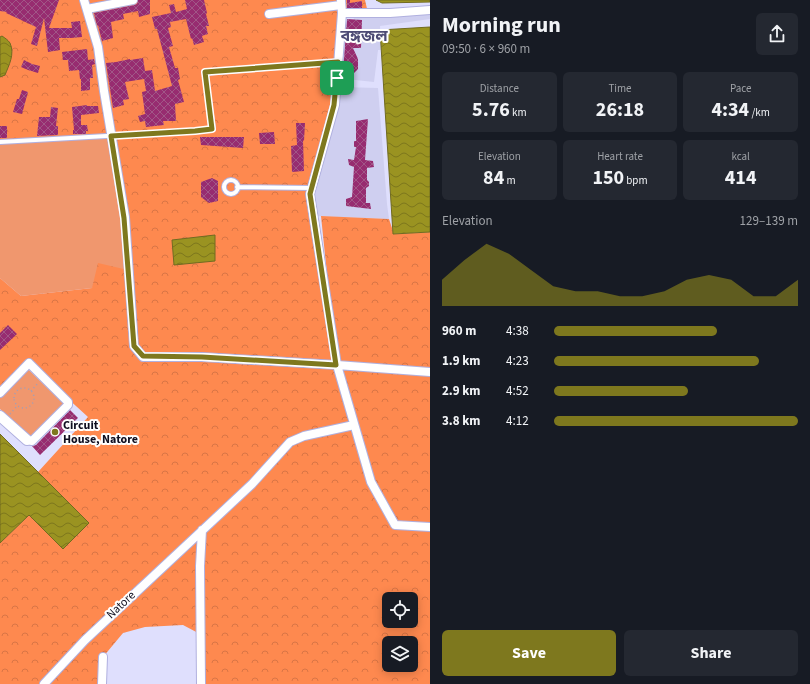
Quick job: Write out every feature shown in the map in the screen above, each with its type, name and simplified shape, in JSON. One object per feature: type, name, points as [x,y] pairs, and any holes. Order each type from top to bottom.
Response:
[{"type":"street","points":[[84,0],[98,47],[124,218],[134,346],[143,356],[202,357],[430,372]]},
{"type":"street","points":[[87,9],[133,0]]},
{"type":"street","points":[[269,14],[342,6],[390,13],[430,10]]},
{"type":"street","points":[[342,6],[334,105],[310,194],[336,365],[371,482],[396,525],[430,527]]},
{"type":"street","points":[[0,393],[29,363],[68,402],[68,405],[32,441],[27,440],[2,418]]},
{"type":"street","name":"Natore","points":[[44,684],[85,640],[252,484],[290,442],[304,436],[354,425]]},
{"type":"street","points":[[201,684],[200,566],[202,530]]},
{"type":"street","points":[[102,684],[103,657]]},
{"type":"lane","points":[[0,142],[212,129],[205,72],[338,62]]},
{"type":"lane","points":[[237,187],[312,188]]},
{"type":"path","points":[[31,391],[44,378]]},
{"type":"path","points":[[25,388],[31,391],[34,397],[32,403],[27,407],[21,407],[16,403],[14,397],[17,391],[25,388]]},
{"type":"path","points":[[2,418],[18,405]]},
{"type":"shaded area","points":[[430,12],[430,19],[380,26],[381,50],[378,50],[374,82],[337,78],[341,28],[353,28],[354,16]]},
{"type":"shaded area","points":[[341,87],[378,88],[389,219],[314,216],[213,129],[318,167],[340,105]]},
{"type":"shaded area","points":[[111,136],[128,270],[92,288],[21,296],[0,278],[0,142]]},
{"type":"shaded area","points":[[28,369],[66,406],[31,439],[0,409],[0,395]]},
{"type":"green space","points":[[0,0],[365,0],[368,13],[343,13],[335,105],[310,194],[335,352],[321,216],[389,219],[394,234],[430,232],[430,684],[201,684],[200,634],[183,625],[145,627],[123,633],[103,657],[102,684],[0,684],[0,543],[29,514],[89,523],[38,472],[88,417],[29,363],[0,393],[0,278],[21,296],[92,288],[98,263],[128,270],[111,136],[0,142]]},
{"type":"water","points":[[376,0],[430,0],[430,2],[382,3]]},
{"type":"water","points":[[430,27],[430,232],[393,234],[380,30]]},
{"type":"water","points":[[2,36],[10,43],[12,51],[11,59],[5,75],[0,77],[0,37]]},
{"type":"water","points":[[215,235],[215,261],[174,265],[172,240]]},
{"type":"water","points":[[0,434],[89,523],[63,549],[29,515],[0,543]]},
{"type":"building","points":[[0,0],[59,0],[49,28],[72,28],[71,22],[80,21],[82,37],[59,38],[60,50],[48,52],[44,18],[37,46],[31,44],[36,27],[6,13],[7,12],[0,11]]},
{"type":"building","points":[[138,0],[150,0],[150,14],[139,17],[138,11],[123,14],[124,19],[111,22],[113,38],[102,41],[94,13],[134,5],[137,4]]},
{"type":"building","points":[[185,0],[204,0],[209,26],[206,26],[208,34],[202,36],[204,42],[194,45],[186,19],[170,22],[171,27],[168,28],[173,46],[169,47],[175,68],[178,68],[180,79],[178,80],[184,102],[175,104],[176,121],[163,121],[164,125],[146,127],[145,121],[140,122],[138,116],[145,114],[142,92],[146,91],[144,79],[125,82],[129,99],[123,100],[124,105],[113,108],[106,63],[143,58],[145,71],[152,70],[155,91],[172,86],[157,29],[155,29],[152,17],[171,13],[169,5],[174,4],[176,12],[187,9]]},
{"type":"building","points":[[347,0],[350,0],[350,3],[362,1],[362,8],[347,8]]},
{"type":"building","points":[[347,19],[362,20],[361,48],[353,48],[358,59],[358,69],[353,74],[343,72]]},
{"type":"building","points":[[87,49],[88,60],[94,59],[95,64],[92,65],[93,78],[90,78],[90,90],[81,91],[79,70],[69,71],[68,60],[63,60],[62,52]]},
{"type":"building","points":[[24,60],[40,66],[38,73],[21,67]]},
{"type":"building","points":[[22,90],[28,92],[22,114],[13,112],[17,99],[19,99]]},
{"type":"building","points":[[87,105],[98,106],[99,113],[81,115],[81,125],[87,125],[88,131],[86,131],[86,134],[73,134],[72,107]]},
{"type":"building","points":[[51,107],[58,108],[56,126],[58,126],[58,135],[37,136],[39,117],[50,117]]},
{"type":"building","points":[[368,119],[365,160],[373,161],[374,167],[367,168],[367,180],[369,182],[369,186],[366,188],[366,203],[370,203],[371,209],[346,206],[346,199],[352,197],[354,167],[349,165],[348,159],[354,160],[356,147],[354,147],[354,141],[356,141],[356,121]]},
{"type":"building","points":[[296,123],[305,123],[304,141],[303,140],[304,171],[292,172],[291,146],[297,145]]},
{"type":"building","points":[[0,126],[7,126],[7,138],[0,138]]},
{"type":"building","points":[[274,132],[275,144],[260,144],[259,133]]},
{"type":"building","points":[[200,137],[244,137],[243,148],[201,145]]},
{"type":"building","points":[[212,178],[218,181],[218,201],[209,203],[201,197],[201,182]]},
{"type":"building","points":[[8,325],[17,334],[0,350],[0,333]]},
{"type":"building","name":"Circuit House, Natore","points":[[70,410],[78,418],[40,455],[32,446],[36,445]]},
{"type":"place","name":"Circuit House, Natore","points":[[55,432]]},
{"type":"district","name":"বঙ্গজল","points":[[364,36]]},
{"type":"route","points":[[338,62],[337,78],[334,105],[310,194],[336,365],[202,357],[143,356],[134,346],[124,218],[111,136],[212,129],[205,72],[338,62]]}]
